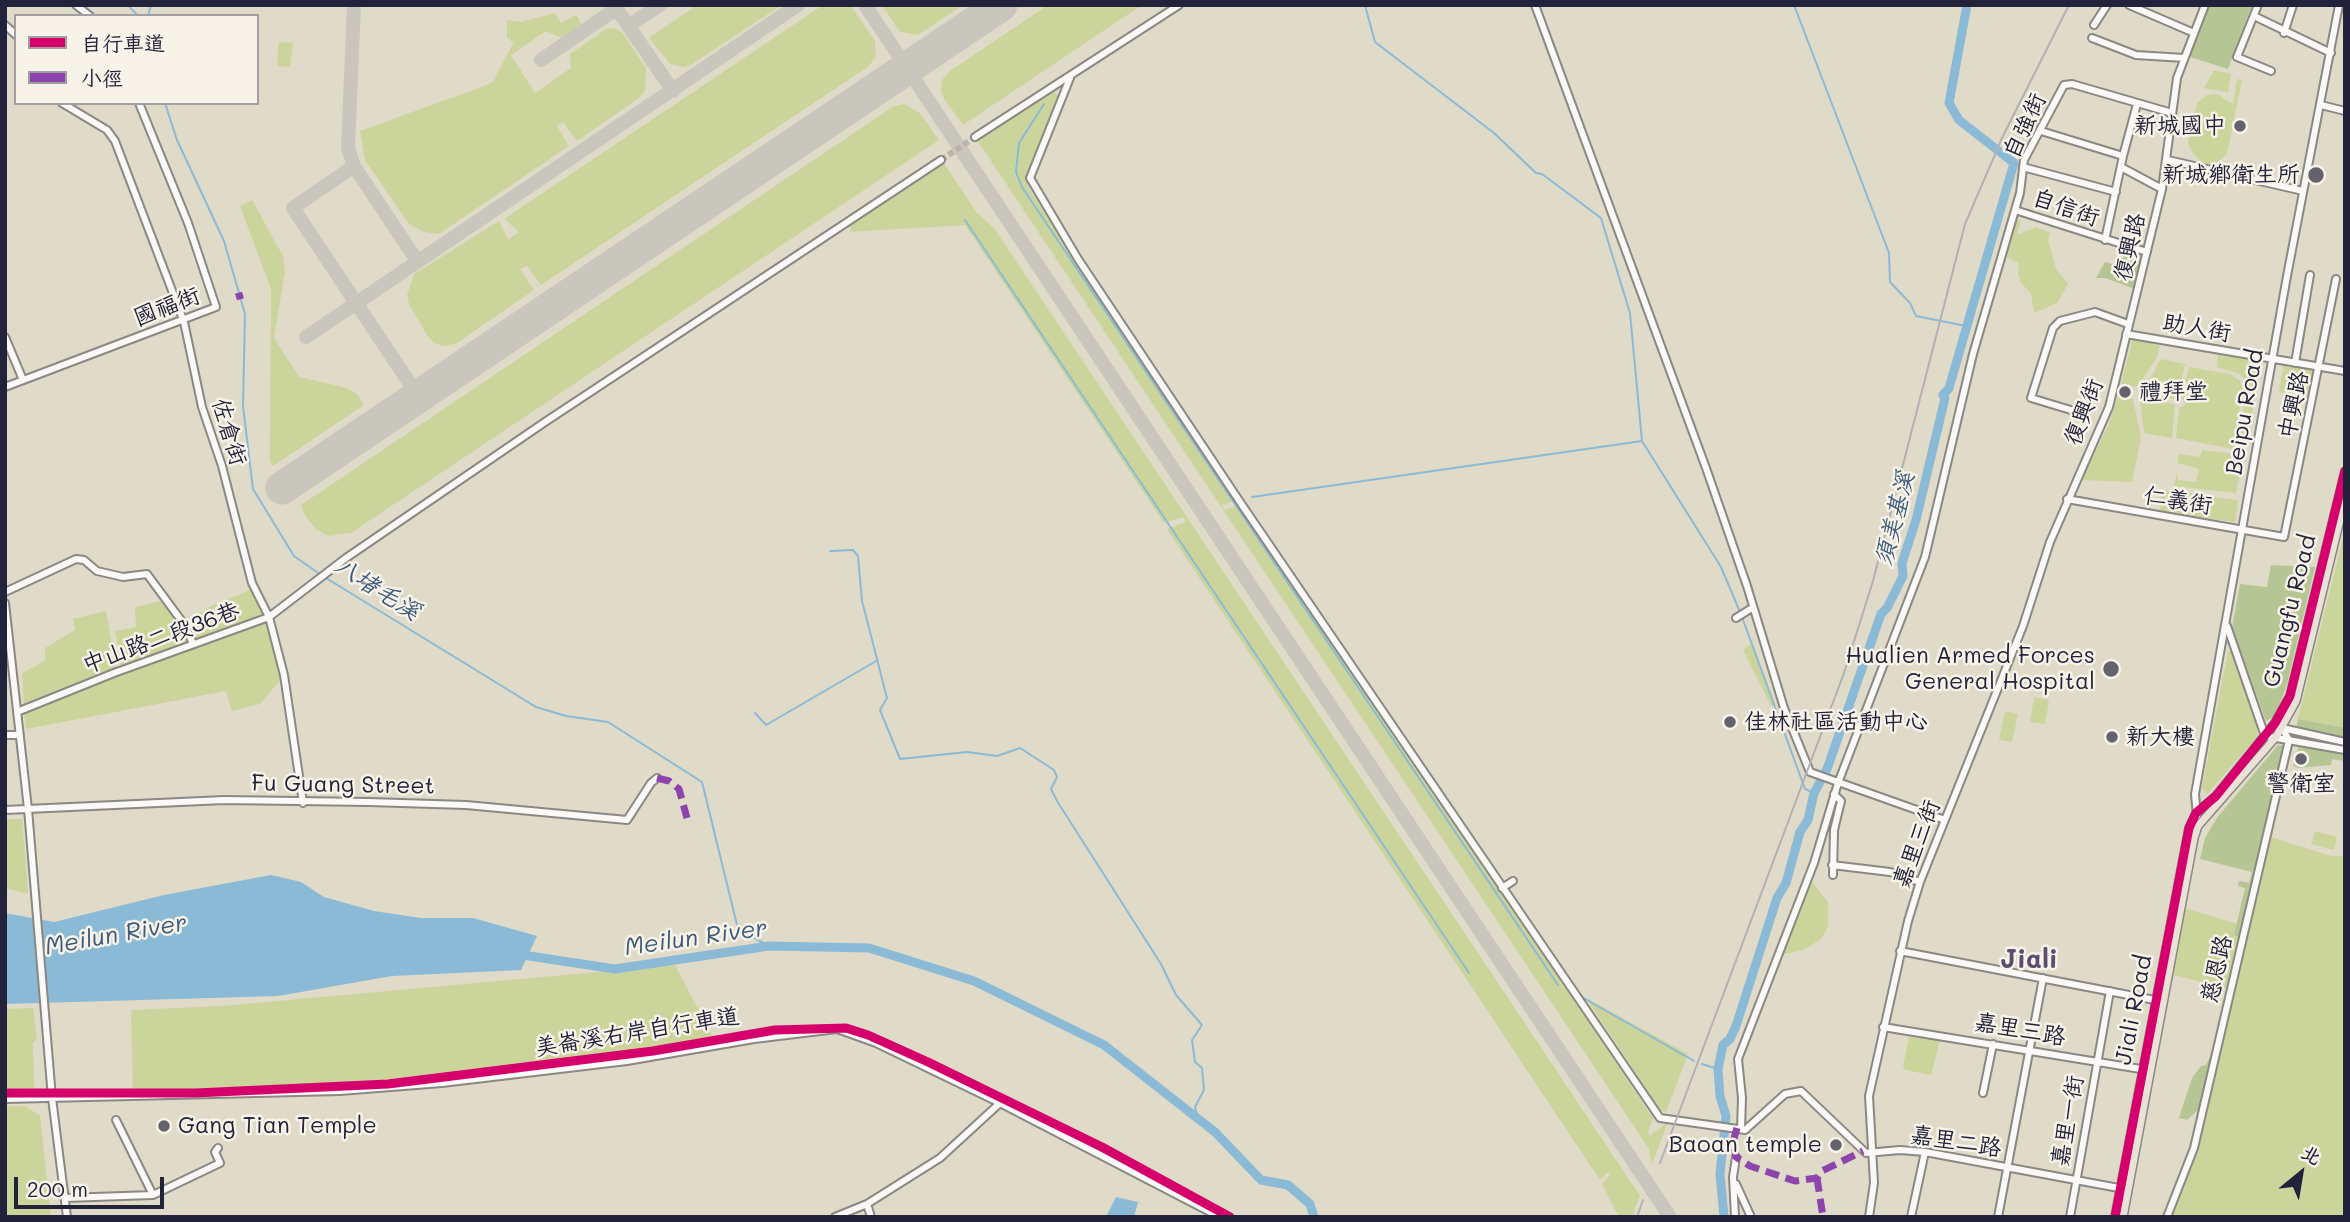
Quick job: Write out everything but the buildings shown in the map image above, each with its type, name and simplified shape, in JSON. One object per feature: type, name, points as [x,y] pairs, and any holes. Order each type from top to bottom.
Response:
[{"type":"main road","name":"Guangfu Road","points":[[2198,826],[2276,737],[2290,696],[2345,471]]},
{"type":"main road","name":"Guangfu Road","points":[[2196,813],[2216,796],[2265,736],[2279,726],[2296,702],[2345,499]]},
{"type":"main road","name":"Jiali Road","points":[[2115,1217],[2124,1189],[2186,839],[2196,813]]},
{"type":"main road","name":"Jiali Road","points":[[2159,1000],[2198,826]]},
{"type":"main road","name":"Jiali Road","points":[[2123,1217],[2124,1189]]},
{"type":"street","points":[[975,137],[1179,5]]},
{"type":"street","points":[[1535,5],[1706,468],[1784,708],[1808,769],[1816,777],[1945,820]]},
{"type":"street","points":[[2094,25],[2107,5]]},
{"type":"street","points":[[2129,5],[2194,33]]},
{"type":"street","name":"復興路","points":[[2126,334],[2162,189],[2168,160],[2172,113],[2184,58],[2205,5]]},
{"type":"street","points":[[2258,5],[2237,57],[2271,71]]},
{"type":"street","points":[[2284,33],[2294,5]]},
{"type":"street","name":"Beipu Road","points":[[2198,826],[2195,794],[2272,359],[2339,5]]},
{"type":"street","points":[[2254,16],[2331,54]]},
{"type":"street","points":[[2092,38],[2136,55],[2184,58]]},
{"type":"street","points":[[1070,78],[1030,178],[1078,259],[1186,421],[1660,1118],[1737,1128],[1756,1122],[1785,1094],[1801,1091],[1863,1151],[1874,1153]]},
{"type":"street","name":"自強街","points":[[1737,1128],[1742,1098],[1738,1059],[1814,863],[1834,794],[1925,557],[1973,354],[2015,210],[2024,160],[2064,85],[2172,113]]},
{"type":"street","points":[[2105,240],[2137,104]]},
{"type":"street","name":"佐倉街","points":[[65,105],[107,130],[114,141],[184,322],[202,407],[222,466],[252,583],[269,617],[284,675],[303,803]]},
{"type":"street","name":"國福街","points":[[5,387],[184,322],[216,307],[188,223],[140,105]]},
{"type":"street","points":[[2321,105],[2345,111]]},
{"type":"street","points":[[2041,131],[2123,156]]},
{"type":"street","name":"中山路二段36巷","points":[[17,712],[269,617],[309,584],[545,422],[941,160]]},
{"type":"street","points":[[2168,160],[2303,191]]},
{"type":"street","points":[[2023,167],[2116,192]]},
{"type":"street","points":[[2121,167],[2162,189]]},
{"type":"street","name":"自信街","points":[[2015,210],[2147,252]]},
{"type":"street","points":[[2295,363],[2310,275]]},
{"type":"street","name":"中興路","points":[[2284,537],[2336,279]]},
{"type":"street","points":[[2084,414],[2031,398],[2053,328],[2060,321],[2095,312],[2128,324]]},
{"type":"street","name":"助人街","points":[[2126,334],[2345,370]]},
{"type":"street","name":"復興街","points":[[2067,499],[2109,407],[2126,334]]},
{"type":"street","points":[[5,337],[23,380]]},
{"type":"street","name":"仁義街","points":[[2067,499],[2078,504],[2243,528],[2284,537]]},
{"type":"street","name":"嘉里三街","points":[[1869,1217],[1874,1183],[1874,1153],[1869,1096],[1900,951],[1920,882],[2023,626],[2067,499]]},
{"type":"street","points":[[5,593],[76,559],[84,560],[97,571],[123,577],[147,575],[186,627],[193,644]]},
{"type":"street","points":[[5,603],[28,809],[52,1098],[66,1217]]},
{"type":"street","points":[[1736,618],[1752,608]]},
{"type":"street","points":[[2226,624],[2265,736],[2325,743],[2345,742]]},
{"type":"street","points":[[2279,726],[2290,740]]},
{"type":"street","points":[[2279,726],[2345,750]]},
{"type":"street","points":[[5,735],[19,735]]},
{"type":"street","name":"慈恩路","points":[[2167,1217],[2194,1148],[2290,740]]},
{"type":"street","name":"Fu Guang Street","points":[[5,810],[224,800],[466,805],[627,820],[651,782],[657,778]]},
{"type":"street","points":[[1833,875],[1834,830],[1840,801],[1834,794]]},
{"type":"street","points":[[1832,865],[1890,872],[1920,882]]},
{"type":"street","points":[[1502,888],[1513,881]]},
{"type":"street","points":[[1900,951],[2159,1000]]},
{"type":"street","points":[[1997,1217],[2032,1051],[2043,978]]},
{"type":"street","name":"嘉里一街","points":[[2070,1217],[2110,991]]},
{"type":"street","name":"嘉里三路","points":[[1883,1027],[2146,1070]]},
{"type":"street","points":[[5,1099],[340,1091],[442,1083],[627,1062],[754,1039],[837,1030],[876,1043],[1000,1103],[1220,1217]]},
{"type":"street","points":[[1983,1093],[1993,1044]]},
{"type":"street","points":[[835,1217],[867,1204],[945,1154],[1000,1103]]},
{"type":"street","points":[[116,1120],[153,1195]]},
{"type":"street","points":[[65,1198],[153,1195],[220,1163],[215,1152],[218,1148]]},
{"type":"street","name":"嘉里二路","points":[[1874,1153],[1900,1150],[1925,1152],[2124,1189]]},
{"type":"street","points":[[1910,1217],[1925,1152]]},
{"type":"street","points":[[1735,1217],[1733,1177],[1736,1157]]},
{"type":"street","points":[[1733,1177],[1751,1217]]},
{"type":"street","points":[[867,1204],[871,1217]]},
{"type":"green space","points":[[697,5],[782,5],[692,64],[684,67],[670,64],[649,38]]},
{"type":"green space","points":[[823,5],[851,6],[875,41],[876,56],[869,66],[541,285],[527,266],[520,269],[534,290],[457,343],[445,346],[434,343],[427,335],[409,304],[407,295],[414,274],[499,221],[508,240],[519,232],[504,219]]},
{"type":"green space","points":[[882,5],[963,5],[918,35],[900,32]]},
{"type":"green space","points":[[1048,5],[1142,5],[963,125],[945,100],[941,91],[942,80],[950,71]]},
{"type":"green space","points":[[2208,5],[2252,5],[2228,69],[2187,56]]},
{"type":"green space","points":[[555,13],[561,23],[576,15],[582,25],[566,36],[559,37],[546,31],[511,55],[535,93],[571,68],[570,54],[606,29],[615,28],[622,32],[646,68],[645,91],[577,141],[563,122],[557,126],[569,146],[439,234],[424,232],[409,224],[365,160],[360,131],[492,83],[514,42],[507,38],[507,20],[521,22]]},
{"type":"green space","points":[[279,42],[293,43],[290,67],[277,66]]},
{"type":"green space","points":[[2214,70],[2231,74],[2228,92],[2204,88]]},
{"type":"green space","points":[[2237,79],[2242,80],[2227,154],[2217,163],[2205,165],[2194,155],[2188,143],[2197,103],[2207,95],[2217,94],[2233,104]]},
{"type":"green space","points":[[1052,90],[1058,95],[1028,179],[1028,187],[1237,500],[1222,505],[1225,510],[1240,505],[1653,1118],[1648,1132],[1650,1136],[1668,1122],[1652,1164],[1649,1149],[977,140]]},
{"type":"green space","points":[[904,104],[920,113],[939,140],[351,533],[328,536],[315,528],[306,517],[301,505],[894,106]]},
{"type":"green space","points":[[943,162],[977,213],[994,228],[1640,1196],[1632,1217],[1620,1217],[1602,1184],[1610,1175],[1608,1172],[1600,1180],[1167,529],[1186,522],[1183,517],[1164,523],[965,225],[850,232],[852,223]]},
{"type":"green space","points":[[252,200],[283,256],[285,272],[274,338],[299,377],[347,388],[358,395],[364,405],[273,466],[270,461],[271,289],[240,206]]},
{"type":"green space","points":[[2015,220],[2021,220],[2017,235],[2036,227],[2050,233],[2048,240],[2056,269],[2068,284],[2057,303],[2034,313],[2031,293],[2021,283],[2018,274],[2019,263],[2004,256]]},
{"type":"green space","points":[[2129,251],[2142,254],[2135,289],[2105,278],[2096,278],[2105,262],[2115,265]]},
{"type":"green space","points":[[2133,337],[2160,346],[2157,357],[2138,386],[2134,387],[2121,384]]},
{"type":"green space","points":[[2218,355],[2262,361],[2252,414],[2243,413],[2245,380],[2240,374],[2217,367]]},
{"type":"green space","points":[[2161,359],[2185,364],[2175,399],[2142,392]]},
{"type":"green space","points":[[2284,364],[2310,368],[2313,371],[2308,397],[2279,392]]},
{"type":"green space","points":[[2189,367],[2230,374],[2240,381],[2243,388],[2233,449],[2176,438],[2179,408],[2186,405],[2181,395]]},
{"type":"green space","points":[[2118,396],[2133,399],[2141,438],[2132,482],[2081,480],[2108,426]]},
{"type":"green space","points":[[2144,396],[2175,405],[2172,438],[2144,433],[2140,400]]},
{"type":"green space","points":[[2245,425],[2248,431],[2236,493],[2174,486],[2177,472],[2178,480],[2196,482],[2199,469],[2177,463],[2179,454],[2200,457],[2202,450],[2235,454],[2241,427]]},
{"type":"green space","points":[[2163,490],[2192,493],[2194,498],[2205,502],[2205,508],[2209,507],[2211,497],[2238,500],[2235,522],[2159,511]]},
{"type":"green space","points":[[2345,530],[2345,728],[2298,719]]},
{"type":"green space","points":[[2271,565],[2315,567],[2287,684],[2275,716],[2266,721],[2232,628],[2240,584],[2267,587]]},
{"type":"green space","points":[[255,588],[282,678],[260,704],[232,711],[226,691],[26,729],[24,713],[122,672],[115,631],[136,627],[135,607],[165,600],[184,625],[207,608]]},
{"type":"green space","points":[[106,611],[116,668],[24,706],[22,673],[45,661],[45,648],[75,630],[73,619]]},
{"type":"green space","points":[[1752,643],[1775,704],[1771,706],[1743,650]]},
{"type":"green space","points":[[2228,651],[2232,651],[2256,720],[2258,736],[2207,794],[2202,788]]},
{"type":"green space","points":[[2034,697],[2049,700],[2045,724],[2030,722]]},
{"type":"green space","points":[[2005,711],[2018,714],[2012,742],[1999,740]]},
{"type":"green space","points":[[2298,719],[2345,728],[2345,738],[2296,729]]},
{"type":"green space","points":[[2278,745],[2293,746],[2242,938],[2234,935],[2245,888],[2238,886],[2239,881],[2249,883],[2252,872],[2200,859],[2205,838],[2216,819]]},
{"type":"green space","points":[[2299,745],[2345,753],[2345,761],[2332,759],[2331,765],[2298,768],[2293,766],[2294,761],[2303,763],[2305,754],[2297,752]]},
{"type":"green space","points":[[5,819],[22,819],[28,894],[5,888]]},
{"type":"green space","points":[[2315,831],[2337,837],[2334,850],[2311,844]]},
{"type":"green space","points":[[2268,836],[2331,856],[2345,856],[2345,1217],[2168,1217],[2189,1153],[2198,1154],[2230,989],[2169,974],[2185,908],[2237,924],[2235,935]]},
{"type":"green space","points":[[1809,878],[1828,902],[1828,927],[1821,939],[1803,950],[1780,955]]},
{"type":"green space","points":[[675,965],[717,1045],[442,1083],[133,1097],[131,1010],[222,1006]]},
{"type":"green space","points":[[1586,998],[1688,1054],[1666,1112],[1660,1110]]},
{"type":"green space","points":[[33,1008],[37,1039],[33,1043],[34,1088],[5,1088],[5,1009]]},
{"type":"green space","points":[[1909,1037],[1940,1040],[1931,1075],[1905,1070],[1903,1066]]},
{"type":"green space","points":[[2211,1055],[2214,1061],[2202,1112],[2197,1111],[2187,1120],[2179,1118],[2192,1078],[2201,1066],[2206,1065]]},
{"type":"green space","points":[[5,1106],[26,1106],[40,1116],[51,1217],[5,1217]]},
{"type":"water","points":[[271,875],[301,882],[324,897],[374,911],[421,918],[473,918],[537,936],[521,970],[392,976],[278,996],[5,1004],[5,913],[54,922],[164,895]]},
{"type":"water","points":[[1116,1197],[1138,1202],[1134,1217],[1106,1217]]},
{"type":"waterway","name":"八堵毛溪","points":[[128,5],[136,14]]},
{"type":"waterway","points":[[149,14],[151,5]]},
{"type":"waterway","points":[[1365,5],[1375,42],[1494,133],[1536,173],[1542,174],[1601,218],[1630,313],[1642,441],[1721,567],[1740,612]]},
{"type":"waterway","points":[[1794,5],[1889,253],[1890,282],[1910,303],[1916,316],[1966,326]]},
{"type":"waterway","name":"須美基溪","points":[[1724,1217],[1720,1174],[1726,1116],[1720,1096],[1718,1069],[1723,1045],[1730,1039],[1736,1026],[1777,898],[1786,883],[1800,832],[1808,820],[1814,793],[1827,769],[1881,614],[1887,608],[1903,576],[1902,563],[1916,520],[1945,398],[1943,395],[1949,388],[2014,163],[1959,120],[1949,103],[1967,5]]},
{"type":"waterway","points":[[1044,104],[1019,143],[1016,172],[1022,187],[1558,985]]},
{"type":"waterway","name":"八堵毛溪","points":[[166,105],[177,140],[224,241],[245,314],[243,406],[253,489],[294,556],[321,575]]},
{"type":"waterway","points":[[965,220],[1469,973]]},
{"type":"waterway","points":[[1252,497],[1642,441]]},
{"type":"waterway","points":[[830,551],[853,550],[858,556],[862,601],[887,698],[880,710],[900,759],[967,752],[997,756],[1020,748],[1054,770],[1057,777],[1051,789],[1057,801],[1161,964],[1176,995],[1202,1025],[1192,1040],[1195,1062],[1202,1068],[1204,1090],[1195,1107],[1198,1119]]},
{"type":"waterway","name":"八堵毛溪","points":[[326,578],[536,707],[566,716],[608,722],[702,782],[738,929],[769,946]]},
{"type":"waterway","points":[[1742,617],[1805,789],[1814,793]]},
{"type":"waterway","points":[[755,713],[766,725],[878,660]]},
{"type":"waterway","name":"Meilun River","points":[[516,954],[615,969],[769,946],[869,948],[974,981],[1104,1045],[1215,1132],[1261,1180],[1288,1185],[1310,1204],[1314,1217]]},
{"type":"waterway","points":[[1582,997],[1694,1061]]},
{"type":"waterway","points":[[1702,1064],[1718,1069]]},
{"type":"taxiway","points":[[354,5],[348,148],[354,166],[417,261]]},
{"type":"taxiway","points":[[614,5],[673,91]]},
{"type":"taxiway","points":[[628,26],[660,5]]},
{"type":"taxiway","points":[[306,337],[798,5]]},
{"type":"taxiway","points":[[865,5],[1670,1217]]},
{"type":"taxiway","points":[[541,60],[616,9]]},
{"type":"taxiway","points":[[354,166],[293,208],[418,396]]},
{"type":"runway","points":[[282,488],[1001,5]]},
{"type":"tunnel","points":[[941,160],[975,137]]},
{"type":"railway","points":[[1660,1163],[1844,673],[1873,581],[1965,224],[2003,136],[2069,5]]},
{"type":"railway","points":[[1637,1217],[1643,1200]]},
{"type":"marked path","points":[[236,297],[243,295]]},
{"type":"marked path","points":[[657,778],[669,781],[679,789],[687,818]]},
{"type":"marked path","points":[[1737,1128],[1733,1142],[1736,1157],[1750,1166],[1795,1181],[1817,1178],[1822,1171],[1863,1151]]},
{"type":"marked path","points":[[1817,1178],[1823,1217]]},
{"type":"cycle path","points":[[2115,1217],[2189,828],[2196,813],[2216,796],[2275,723],[2290,696],[2345,471]]},
{"type":"cycle path","name":"美崙溪右岸自行車道","points":[[5,1093],[196,1093],[388,1084],[653,1051],[775,1030],[846,1028],[928,1062],[1102,1147],[1230,1217]]},
{"type":"place","name":"新城國中","points":[[2240,126]]},
{"type":"place","name":"新城鄉衛生所","points":[[2316,175]]},
{"type":"place","name":"禮拜堂","points":[[2125,392]]},
{"type":"place","name":"Hualien Armed Forces General Hospital","points":[[2111,669]]},
{"type":"place","name":"佳林社區活動中心","points":[[1730,722]]},
{"type":"place","name":"新大樓","points":[[2112,737]]},
{"type":"place","name":"警衛室","points":[[2301,759]]},
{"type":"place","name":"Gang Tian Temple","points":[[164,1126]]},
{"type":"place","name":"Baoan temple","points":[[1836,1145]]},
{"type":"district","name":"Jiali","points":[[2029,960]]}]
